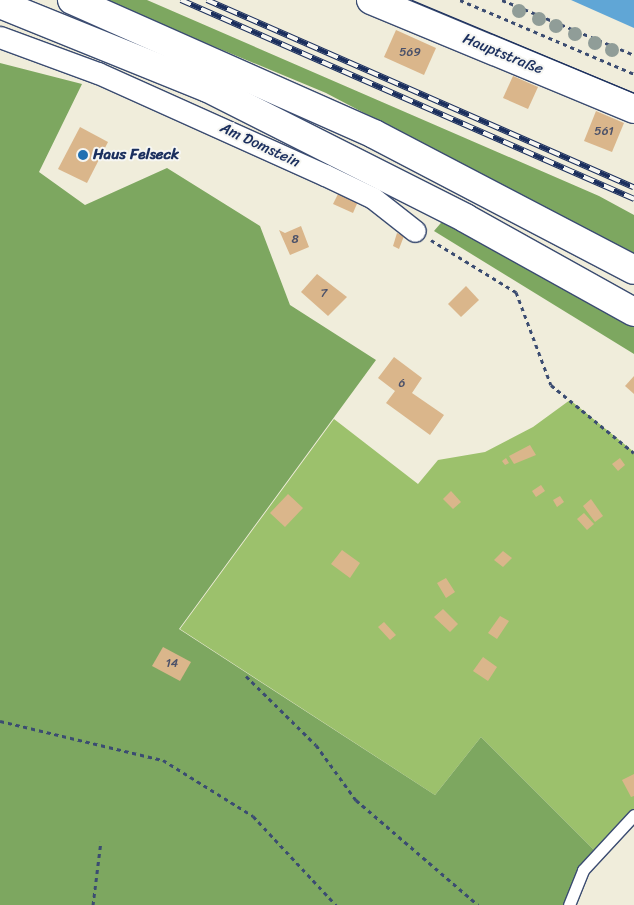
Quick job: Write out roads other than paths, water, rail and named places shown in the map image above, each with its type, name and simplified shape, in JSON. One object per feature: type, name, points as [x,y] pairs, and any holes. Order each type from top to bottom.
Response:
[{"type":"main road","points":[[72,0],[374,134],[634,270]]},
{"type":"main road","name":"Hauptstraße","points":[[371,0],[634,109]]},
{"type":"main road","points":[[0,4],[208,88],[456,214],[634,312]]},
{"type":"street","name":"Am Domstein","points":[[0,37],[98,73],[373,198],[418,232]]},
{"type":"lane","points":[[569,905],[583,870],[634,815]]},
{"type":"water","points":[[571,0],[634,0],[634,28]]},
{"type":"tram line","points":[[412,0],[634,93]]},
{"type":"railway","points":[[181,0],[634,199]]},
{"type":"railway","points":[[207,0],[634,187]]},
{"type":"place","name":"Haus Felseck","points":[[83,155]]}]
